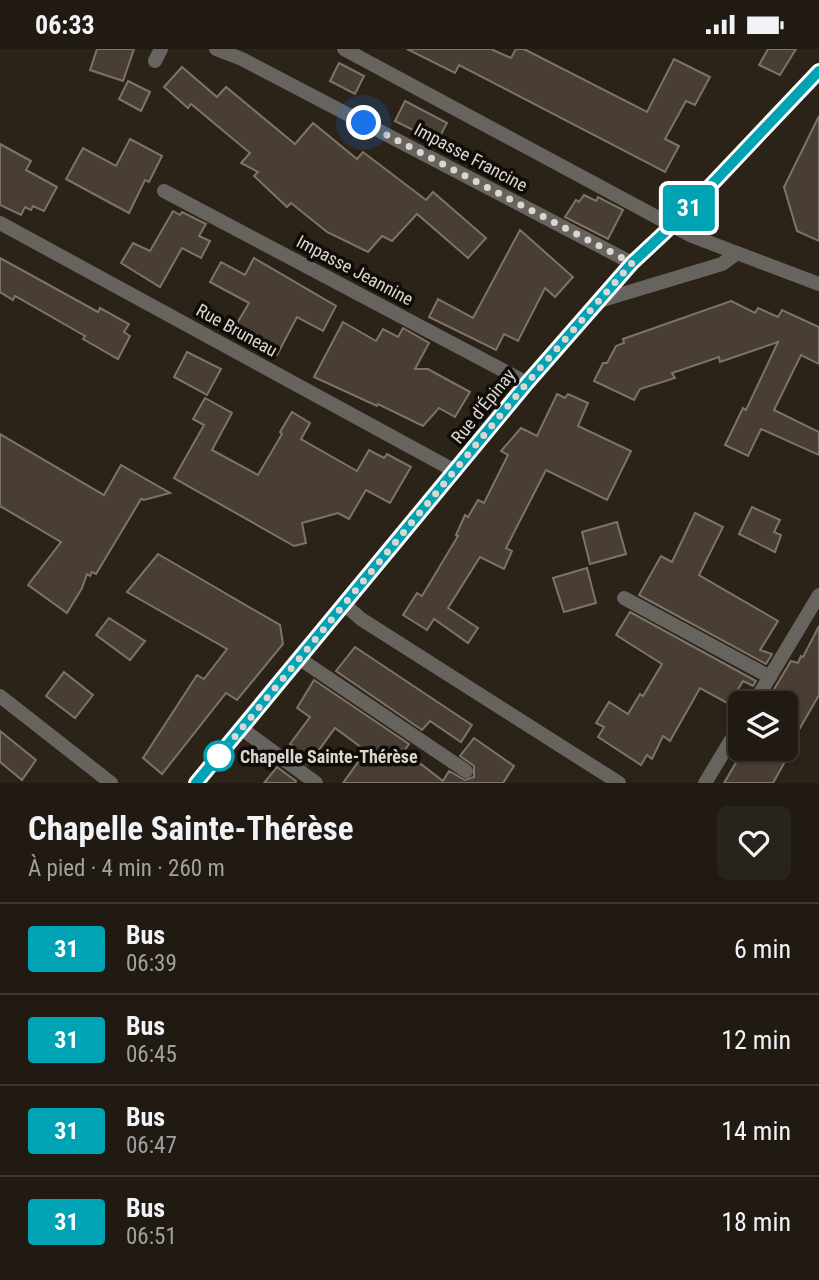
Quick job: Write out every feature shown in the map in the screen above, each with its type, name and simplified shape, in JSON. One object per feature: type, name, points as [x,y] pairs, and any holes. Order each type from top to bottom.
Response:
[{"type":"main road","name":"Rue d'Épinay","points":[[196,783],[598,301],[819,71]]},
{"type":"street","name":"Impasse Francine","points":[[216,49],[242,59],[632,263]]},
{"type":"street","points":[[344,49],[692,236],[819,284]]},
{"type":"street","name":"Impasse Jeannine","points":[[164,191],[527,383]]},
{"type":"street","name":"Rue Bruneau","points":[[0,223],[455,471]]},
{"type":"street","points":[[598,301],[722,264],[737,253]]},
{"type":"street","points":[[761,691],[819,595]]},
{"type":"street","points":[[624,598],[770,677]]},
{"type":"street","points":[[345,605],[361,619],[619,783]]},
{"type":"street","points":[[300,659],[466,771]]},
{"type":"street","points":[[0,696],[111,783]]},
{"type":"street","points":[[242,729],[316,783]]},
{"type":"street","points":[[705,783],[728,745]]},
{"type":"building","points":[[97,49],[134,49],[123,81],[90,70]]},
{"type":"building","points":[[407,49],[491,49],[511,58],[516,49],[524,49],[647,112],[674,59],[710,77],[695,105],[686,101],[665,139],[679,146],[665,172],[459,65],[455,73]]},
{"type":"building","points":[[768,49],[796,49],[780,75],[759,65]]},
{"type":"building","points":[[339,63],[364,76],[355,94],[330,81]]},
{"type":"building","points":[[182,67],[217,97],[226,87],[295,144],[313,123],[357,159],[363,152],[426,200],[433,192],[486,238],[468,258],[417,214],[392,241],[382,236],[368,252],[327,232],[291,203],[287,207],[254,176],[258,172],[241,163],[250,153],[191,104],[188,108],[164,87]]},
{"type":"building","points":[[128,81],[150,92],[141,111],[119,99]]},
{"type":"building","points":[[405,101],[447,123],[437,142],[395,121]]},
{"type":"building","points":[[819,116],[819,241],[797,231],[784,187]]},
{"type":"building","points":[[130,139],[162,156],[149,182],[145,180],[129,213],[66,179],[83,148],[116,166]]},
{"type":"building","points":[[0,144],[31,161],[26,170],[57,187],[44,211],[33,206],[31,210],[25,207],[21,215],[0,205]]},
{"type":"building","points":[[584,195],[596,201],[598,197],[623,210],[608,239],[565,217],[576,200],[579,202]]},
{"type":"building","points":[[173,211],[180,215],[182,212],[206,224],[199,236],[210,241],[201,258],[182,248],[160,287],[121,263],[133,243],[150,251]]},
{"type":"building","points":[[520,230],[573,277],[555,297],[545,288],[518,341],[504,334],[496,350],[429,317],[438,299],[473,318]]},
{"type":"building","points":[[0,258],[98,312],[100,308],[129,324],[124,332],[130,336],[118,359],[83,339],[85,336],[15,296],[13,300],[0,292]]},
{"type":"building","points":[[254,258],[336,306],[323,331],[297,317],[277,355],[242,334],[244,330],[236,325],[249,303],[210,282],[221,262],[245,275]]},
{"type":"building","points":[[731,301],[755,313],[758,308],[778,317],[782,310],[819,327],[819,364],[801,355],[774,410],[819,432],[819,455],[761,429],[748,456],[725,445],[743,408],[746,410],[778,342],[720,362],[719,357],[672,373],[675,378],[640,389],[634,400],[594,381],[616,346],[624,343],[623,339]]},
{"type":"building","points":[[343,322],[376,341],[383,329],[398,337],[403,328],[429,343],[415,369],[428,369],[470,392],[455,417],[439,408],[423,426],[314,377]]},
{"type":"building","points":[[187,352],[221,369],[207,395],[174,377]]},
{"type":"building","points":[[557,394],[565,398],[568,394],[588,403],[578,426],[631,451],[607,500],[546,470],[506,548],[512,551],[504,569],[480,557],[448,608],[478,628],[468,643],[434,619],[427,630],[403,615],[417,593],[422,596],[458,536],[456,535],[465,515],[468,517],[478,500],[484,503],[508,455],[501,451],[521,428],[537,436]]},
{"type":"building","points":[[205,398],[232,413],[212,450],[258,475],[292,412],[310,423],[301,439],[357,471],[369,450],[384,458],[387,454],[411,467],[390,503],[366,490],[349,519],[338,513],[302,523],[306,543],[294,546],[174,478],[204,425],[193,419]]},
{"type":"building","points":[[0,434],[104,495],[121,465],[170,493],[141,499],[96,574],[87,574],[67,613],[28,585],[61,542],[0,506]]},
{"type":"building","points":[[752,507],[780,520],[774,532],[781,535],[775,552],[739,534]]},
{"type":"building","points":[[695,513],[723,527],[699,575],[778,621],[760,650],[772,654],[766,664],[639,595],[661,556],[672,562]]},
{"type":"building","points":[[617,522],[626,554],[590,564],[582,532]]},
{"type":"building","points":[[158,554],[280,625],[283,644],[237,700],[226,693],[162,774],[143,758],[197,675],[204,679],[227,649],[127,592]]},
{"type":"building","points":[[587,568],[596,603],[564,612],[553,578]]},
{"type":"building","points":[[630,612],[756,681],[753,686],[743,681],[737,691],[728,691],[728,703],[700,688],[670,741],[663,736],[652,759],[647,755],[641,765],[598,737],[604,727],[596,723],[609,702],[628,714],[640,694],[643,696],[662,664],[616,635]]},
{"type":"building","points":[[109,618],[145,641],[130,660],[96,635]]},
{"type":"building","points":[[819,626],[819,695],[798,732],[798,691],[773,691],[791,661],[798,663],[801,656],[803,657]]},
{"type":"building","points":[[355,647],[472,725],[461,742],[430,721],[422,730],[336,671]]},
{"type":"building","points":[[64,672],[93,695],[75,718],[46,696]]},
{"type":"building","points":[[314,680],[409,744],[404,751],[443,781],[449,771],[465,780],[474,777],[474,766],[460,756],[474,738],[514,766],[503,783],[343,783],[366,751],[335,728],[308,765],[289,751],[293,746],[290,744],[310,717],[297,708]]},
{"type":"building","points":[[0,731],[36,760],[22,780],[0,762]]},
{"type":"building","points":[[737,761],[785,761],[773,783],[724,783]]},
{"type":"building","points":[[277,767],[296,781],[295,783],[264,783]]},
{"type":"bus line","name":"31","points":[[196,783],[527,383],[632,263],[678,220],[819,71]]},
{"type":"place","name":"Chapelle Sainte-Thérèse","points":[[219,756]]},
{"type":"route","points":[[219,756],[527,383],[632,263],[364,123]]}]
